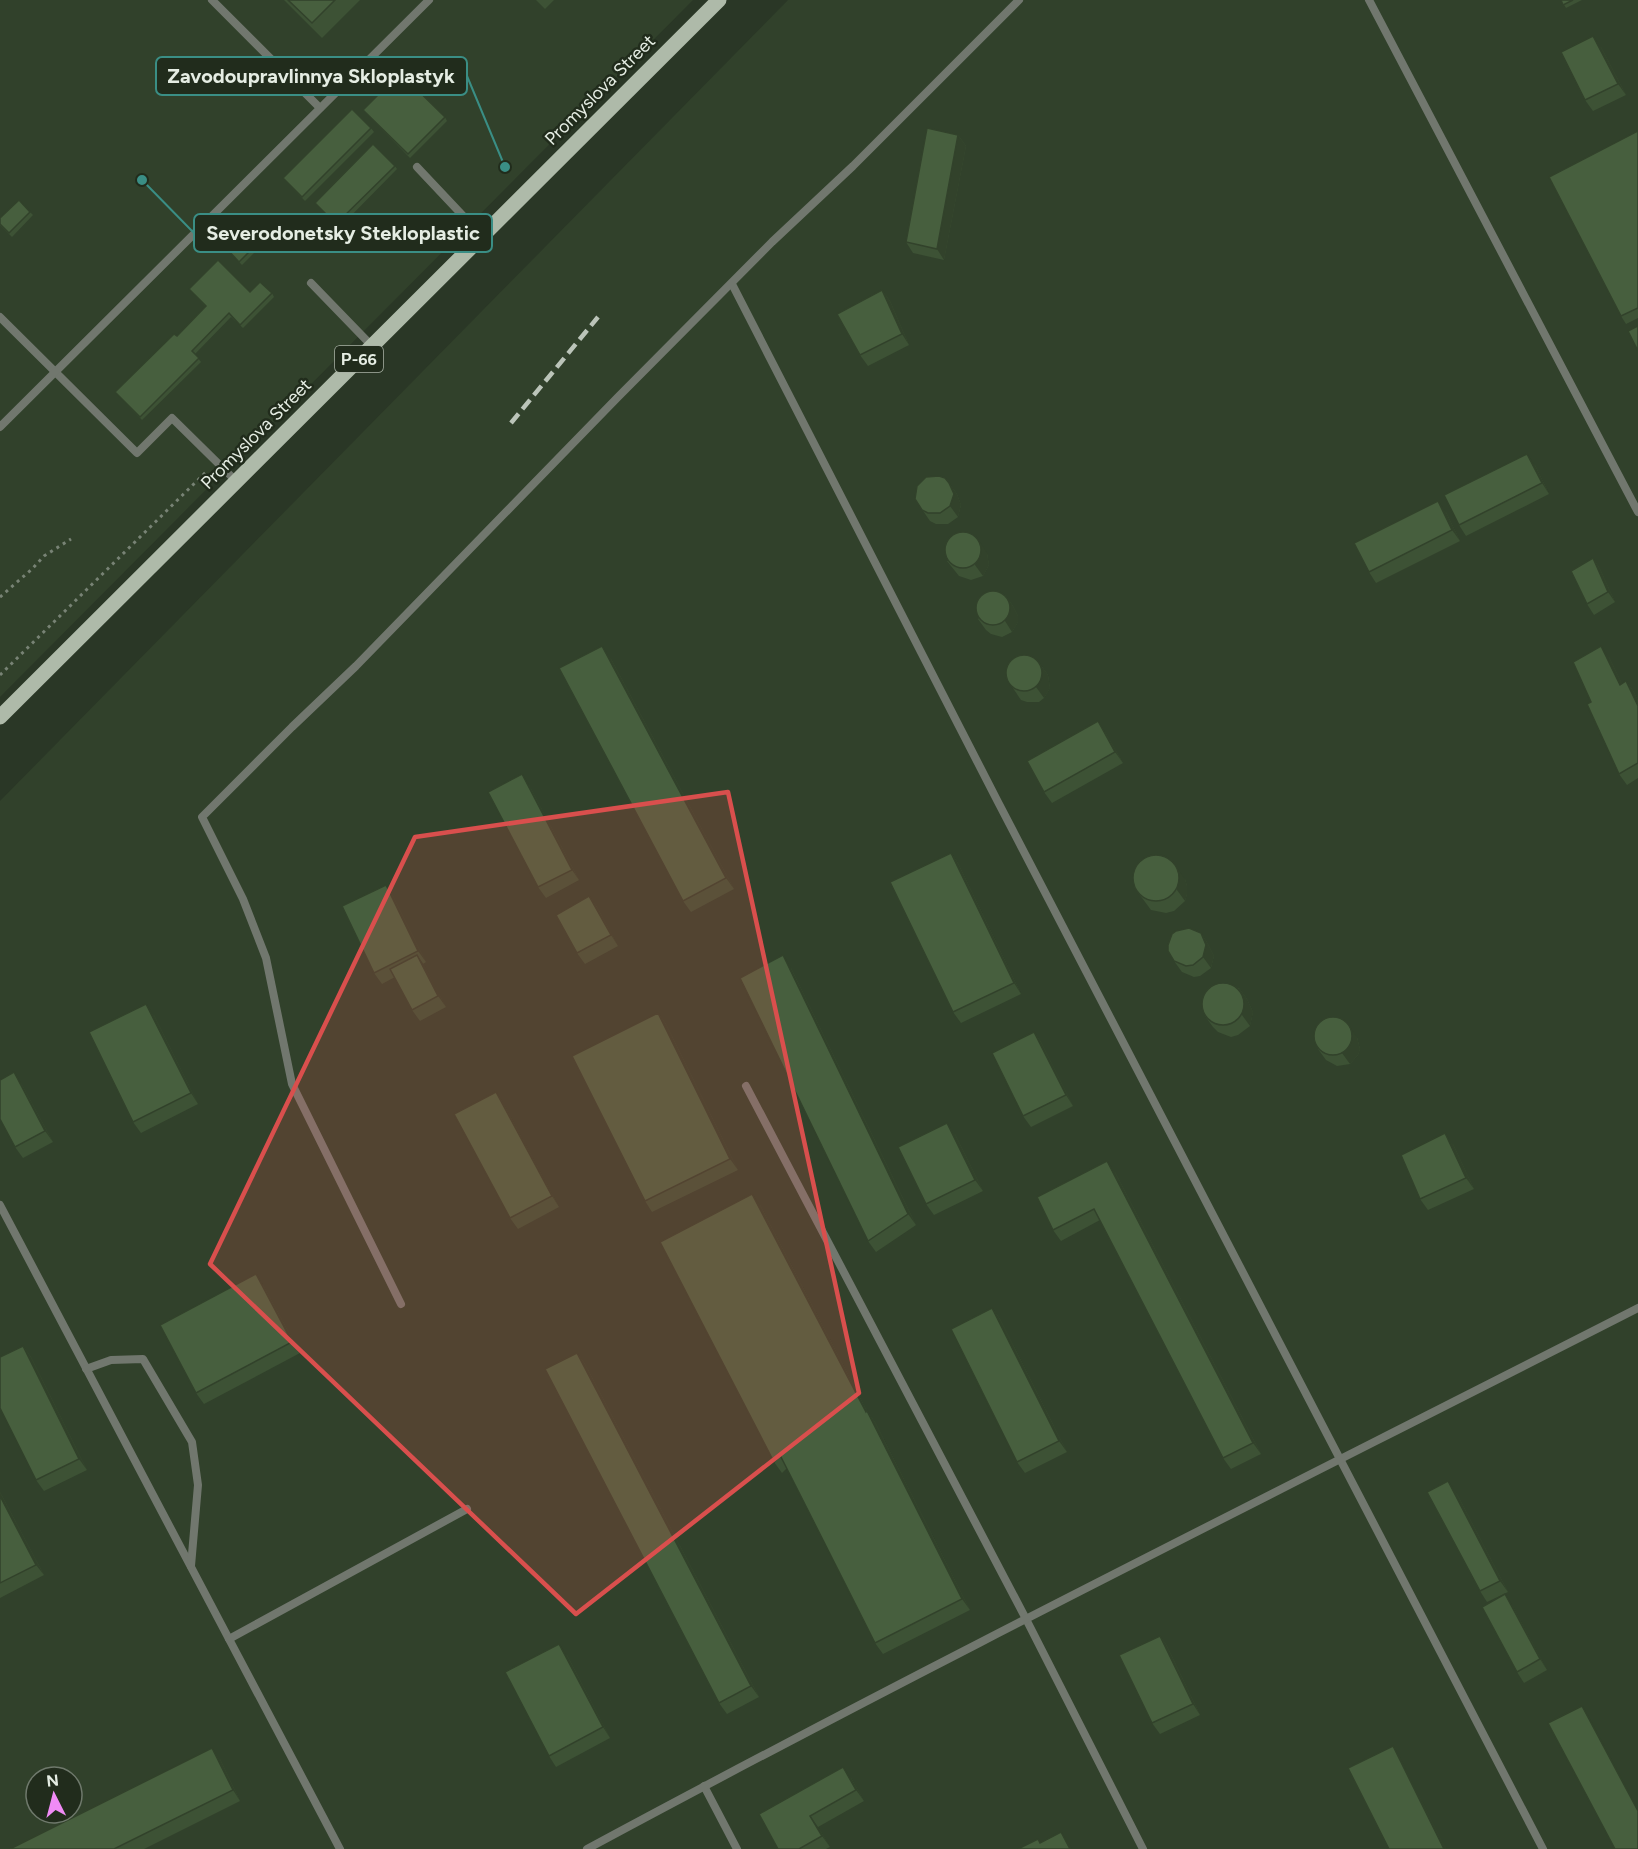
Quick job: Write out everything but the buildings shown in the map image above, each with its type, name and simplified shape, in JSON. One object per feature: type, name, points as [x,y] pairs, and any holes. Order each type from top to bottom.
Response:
[{"type":"main road","name":"Promyslova Street","points":[[0,717],[718,0]]},
{"type":"lane","points":[[212,0],[320,108]]},
{"type":"lane","points":[[0,428],[429,0]]},
{"type":"lane","points":[[401,1304],[292,1084],[266,958],[243,899],[202,817],[356,666],[772,242],[853,166],[1019,0]]},
{"type":"lane","points":[[1369,0],[1638,512]]},
{"type":"lane","points":[[417,167],[482,236]]},
{"type":"lane","points":[[311,284],[372,346]]},
{"type":"lane","points":[[732,284],[998,802],[1543,1849]]},
{"type":"lane","points":[[0,316],[137,453],[172,418],[236,481]]},
{"type":"lane","points":[[1628,492],[1638,487]]},
{"type":"lane","points":[[746,1086],[1026,1619],[1143,1849]]},
{"type":"lane","points":[[0,1206],[340,1849]]},
{"type":"lane","points":[[587,1849],[1026,1619],[1638,1308]]},
{"type":"lane","points":[[86,1369],[111,1360],[143,1359],[192,1442],[198,1485],[190,1566]]},
{"type":"lane","points":[[229,1640],[467,1509]]},
{"type":"lane","points":[[704,1786],[737,1849]]},
{"type":"path","points":[[0,675],[216,462]]},
{"type":"path","points":[[0,597],[44,556],[71,539]]},
{"type":"highlighted area","points":[[728,792],[859,1393],[576,1614],[210,1264],[415,837]]},
{"type":"shaded area","points":[[0,0],[693,0],[0,697]]},
{"type":"shaded area","points":[[788,0],[1638,0],[1638,1849],[0,1849],[0,801]]},
{"type":"railway","points":[[511,423],[598,317]]},
{"type":"place","name":"Zavodoupravlinnya Skloplastyk","points":[[505,167]]},
{"type":"place","name":"Severodonetsky Stekloplastic","points":[[142,180]]}]
